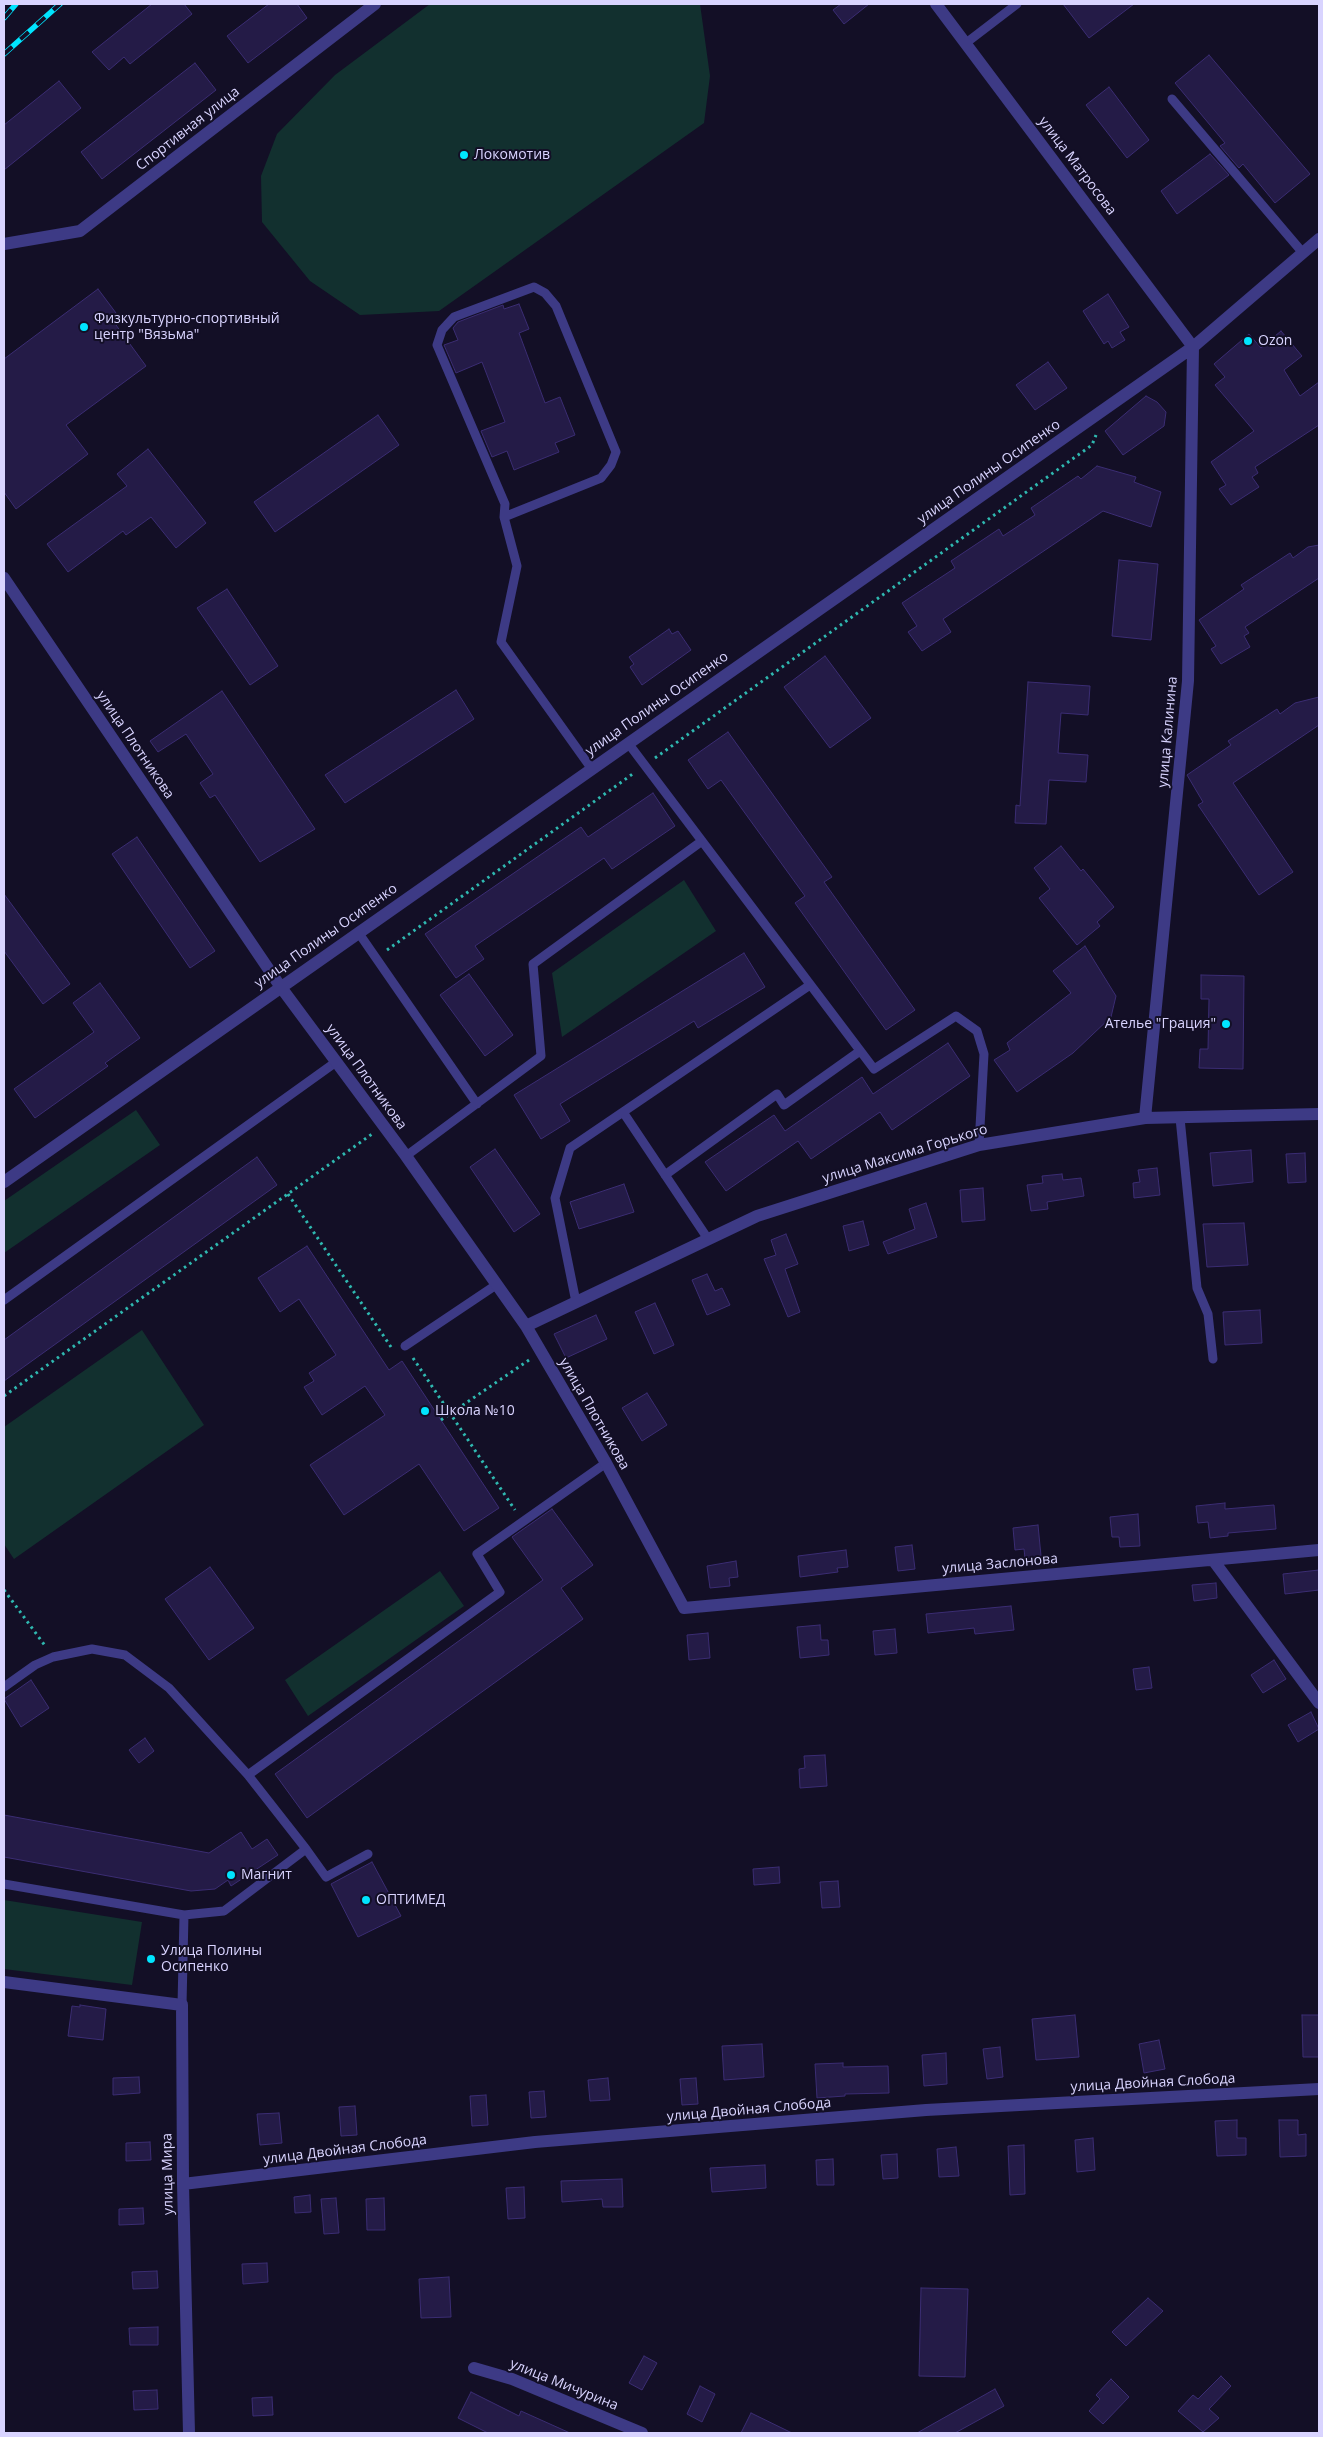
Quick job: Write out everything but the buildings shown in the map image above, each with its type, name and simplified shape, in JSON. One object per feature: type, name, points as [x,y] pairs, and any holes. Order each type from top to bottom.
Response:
[{"type":"street","name":"Спортивная улица","points":[[4,244],[80,231],[375,4]]},
{"type":"street","name":"улица Матросова","points":[[936,4],[1193,347]]},
{"type":"street","name":"улица Полины Осипенко","points":[[4,1182],[280,986],[1193,347],[1319,239]]},
{"type":"street","name":"улица Калинина","points":[[1145,1118],[1188,681],[1193,347]]},
{"type":"street","name":"улица Плотникова","points":[[4,578],[280,986],[406,1156],[526,1326],[606,1463],[684,1608]]},
{"type":"street","name":"улица Максима Горького","points":[[526,1326],[757,1216],[979,1144],[1145,1118],[1319,1114]]},
{"type":"street","name":"улица Заслонова","points":[[684,1608],[1319,1550]]},
{"type":"street","points":[[1213,1560],[1319,1703]]},
{"type":"street","points":[[4,1982],[182,2006]]},
{"type":"street","name":"улица Мира","points":[[182,2006],[183,2184],[189,2433]]},
{"type":"street","name":"улица Двойная Слобода","points":[[183,2184],[536,2142],[926,2110],[1319,2089]]},
{"type":"street","name":"улица Мичурина","points":[[474,2368],[512,2379],[642,2433]]},
{"type":"lane","points":[[966,43],[1017,4]]},
{"type":"lane","points":[[1172,99],[1303,253]]},
{"type":"lane","points":[[504,517],[601,478],[611,466],[616,452],[556,306],[546,293],[534,287],[454,317],[442,330],[438,345],[505,504],[504,517],[517,566],[501,642],[591,768]]},
{"type":"lane","points":[[628,743],[874,1070],[956,1016],[977,1030],[984,1054],[979,1144]]},
{"type":"lane","points":[[406,1156],[541,1056],[533,964],[702,841]]},
{"type":"lane","points":[[358,932],[477,1104]]},
{"type":"lane","points":[[576,1302],[555,1198],[570,1148],[810,985]]},
{"type":"lane","points":[[665,1175],[777,1094],[784,1105],[860,1051]]},
{"type":"lane","points":[[4,1300],[336,1062]]},
{"type":"lane","points":[[623,1112],[708,1239]]},
{"type":"lane","points":[[1180,1118],[1196,1288],[1208,1314],[1213,1359]]},
{"type":"lane","points":[[405,1346],[496,1285]]},
{"type":"lane","points":[[248,1775],[500,1592],[476,1554],[606,1463]]},
{"type":"lane","points":[[4,1687],[35,1665],[54,1657],[92,1650],[125,1655],[169,1688],[248,1775],[326,1877],[368,1854]]},
{"type":"lane","points":[[4,1884],[184,1915],[224,1911],[306,1849]]},
{"type":"lane","name":"улица Мира","points":[[182,2006],[184,1915]]},
{"type":"path","points":[[376,958],[1092,445],[1097,430]]},
{"type":"path","points":[[4,1396],[383,1126]]},
{"type":"path","points":[[288,1194],[394,1353],[405,1346],[522,1521]]},
{"type":"path","points":[[441,1420],[541,1352]]},
{"type":"path","points":[[4,1590],[54,1657]]},
{"type":"green space","name":"Локомотив","points":[[430,4],[700,4],[710,76],[704,123],[439,311],[360,315],[310,281],[262,222],[261,176],[277,134],[335,75]]},
{"type":"green space","points":[[684,880],[716,931],[562,1037],[552,973]]},
{"type":"green space","points":[[136,1110],[160,1145],[4,1253],[4,1201]]},
{"type":"green space","points":[[142,1330],[204,1425],[14,1559],[4,1544],[4,1427]]},
{"type":"green space","points":[[440,1571],[464,1606],[308,1716],[285,1680]]},
{"type":"green space","points":[[4,1900],[142,1922],[132,1985],[4,1969]]},
{"type":"railway","points":[[4,18],[16,4]]},
{"type":"railway","points":[[4,54],[60,4]]},
{"type":"place","name":"Локомотив","points":[[464,155]]},
{"type":"place","name":"Физкультурно-спортивный центр \"Вязьма\"","points":[[84,327]]},
{"type":"place","name":"Ozon","points":[[1248,341]]},
{"type":"place","name":"Ателье \"Грация\"","points":[[1226,1024]]},
{"type":"place","name":"Школа №10","points":[[425,1411]]},
{"type":"place","name":"Магнит","points":[[231,1875]]},
{"type":"place","name":"ОПТИМЕД","points":[[366,1900]]},
{"type":"place","name":"Улица Полины Осипенко","points":[[151,1959]]}]
